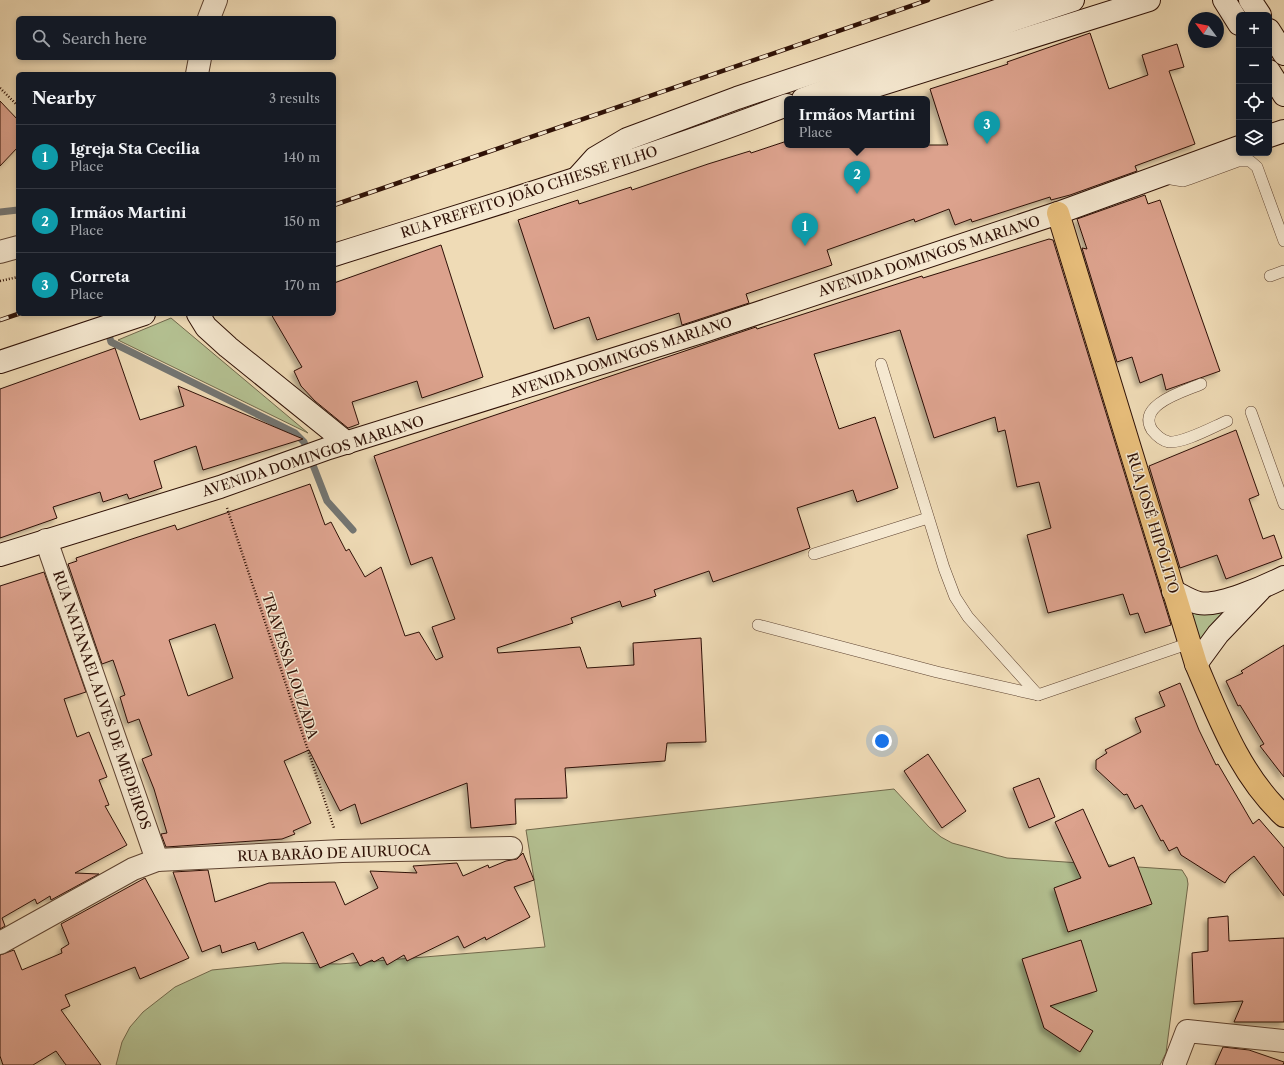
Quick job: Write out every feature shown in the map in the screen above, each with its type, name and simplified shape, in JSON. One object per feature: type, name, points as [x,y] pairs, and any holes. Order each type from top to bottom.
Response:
[{"type":"main road","points":[[210,16],[216,0]]},
{"type":"main road","points":[[577,178],[595,158],[627,139],[737,98],[1029,0]]},
{"type":"main road","points":[[811,96],[1073,0]]},
{"type":"main road","points":[[844,96],[1149,0]]},
{"type":"main road","points":[[1224,0],[1236,19]]},
{"type":"main road","points":[[1250,0],[1258,12]]},
{"type":"main road","points":[[1272,35],[1284,54]]},
{"type":"main road","points":[[197,72],[200,60]]},
{"type":"main road","points":[[1272,76],[1284,95]]},
{"type":"main road","name":"RUA PREFEITO JOÃO CHIESSE FILHO","points":[[336,254],[577,178],[724,129],[784,106]]},
{"type":"main road","name":"RUA PREFEITO JOÃO CHIESSE FILHO","points":[[724,129],[760,122],[784,115]]},
{"type":"main road","points":[[1272,135],[1284,131]]},
{"type":"main road","name":"AVENIDA DOMINGOS MARIANO","points":[[0,555],[220,487],[338,446],[700,332],[1058,213],[1236,148]]},
{"type":"main road","name":"RUA JOSÉ HIPÓLITO","points":[[1058,213],[1196,664],[1221,722],[1242,764],[1266,797],[1284,816]]},
{"type":"main road","points":[[0,252],[16,248]]},
{"type":"main road","points":[[0,362],[138,316]]},
{"type":"main road","points":[[199,316],[206,326],[228,347],[338,446]]},
{"type":"main road","name":"RUA NATANAEL ALVES DE MEDEIROS","points":[[46,540],[157,860]]},
{"type":"main road","points":[[1174,591],[1193,601],[1206,603],[1262,588],[1284,577]]},
{"type":"main road","points":[[1196,664],[1218,634],[1262,588]]},
{"type":"main road","name":"RUA BARÃO DE AIURUOCA","points":[[0,942],[133,869],[157,860],[342,851],[511,848]]},
{"type":"main road","points":[[1174,1065],[1187,1031],[1284,1041]]},
{"type":"lane","points":[[1157,176],[1183,181],[1238,161],[1250,161],[1257,167],[1284,241]]},
{"type":"lane","points":[[1270,276],[1284,270]]},
{"type":"lane","points":[[881,364],[950,585],[960,606],[1038,694]]},
{"type":"lane","points":[[1201,384],[1158,404],[1151,414],[1150,420],[1153,431],[1164,440],[1174,441],[1227,421]]},
{"type":"lane","points":[[1251,412],[1284,504]]},
{"type":"lane","points":[[814,554],[928,518]]},
{"type":"lane","points":[[758,625],[937,672],[1038,694],[1190,643]]},
{"type":"path","points":[[0,88],[16,104]]},
{"type":"path","points":[[0,281],[16,277]]},
{"type":"path","name":"TRAVESSA LOUZADA","points":[[220,487],[342,851]]},
{"type":"green space","points":[[171,318],[308,433],[118,340]]},
{"type":"green space","points":[[1254,593],[1199,658],[1190,603]]},
{"type":"green space","points":[[894,789],[929,827],[941,837],[952,843],[1007,858],[1182,870],[1187,878],[1188,884],[1166,1053],[1160,1065],[116,1065],[122,1042],[130,1027],[143,1012],[175,987],[212,970],[283,963],[340,964],[545,947],[526,830]]},
{"type":"building","points":[[1090,33],[1109,89],[1148,75],[1142,55],[1177,44],[1184,67],[1169,71],[1195,144],[1135,166],[1137,171],[1070,195],[1051,200],[1050,197],[972,222],[971,219],[955,225],[949,209],[915,222],[914,219],[827,250],[832,265],[746,294],[749,303],[682,325],[679,313],[597,340],[589,317],[554,329],[518,220],[578,200],[579,204],[631,187],[632,190],[708,164],[750,151],[751,153],[784,142],[784,148],[930,148],[930,145],[948,145],[930,89],[1008,64],[1007,62]]},
{"type":"building","points":[[0,101],[16,118],[16,149],[0,166]]},
{"type":"building","points":[[1145,195],[1148,204],[1160,200],[1220,371],[1166,390],[1162,374],[1140,383],[1132,357],[1117,362],[1082,248],[1087,249],[1077,219]]},
{"type":"building","points":[[1049,239],[1053,240],[1171,625],[1145,633],[1138,613],[1130,615],[1123,594],[1048,613],[1027,535],[1051,528],[1039,482],[1017,487],[1005,430],[998,432],[995,417],[934,438],[900,330],[814,354],[839,429],[875,417],[898,488],[857,502],[853,490],[797,508],[810,548],[713,582],[709,571],[654,590],[656,596],[622,607],[620,601],[571,618],[573,623],[497,648],[498,653],[580,647],[587,668],[634,665],[633,643],[701,638],[706,742],[667,743],[665,761],[565,768],[567,798],[515,799],[516,824],[471,828],[467,783],[361,824],[355,804],[340,811],[309,750],[284,761],[311,823],[293,831],[295,834],[282,839],[166,847],[161,834],[167,833],[154,789],[142,759],[152,755],[139,719],[128,723],[120,697],[125,695],[113,660],[102,664],[68,564],[77,561],[76,558],[135,538],[175,525],[177,530],[310,484],[325,525],[331,522],[346,551],[349,549],[365,577],[381,567],[405,636],[419,632],[436,660],[443,657],[432,627],[455,619],[432,557],[411,565],[374,456],[756,327],[757,329],[922,276],[923,278]],"holes":[[[215,624],[233,678],[188,696],[169,640]]]},
{"type":"building","points":[[441,245],[483,377],[422,398],[417,381],[352,402],[359,424],[348,428],[315,401],[301,386],[294,371],[302,367],[272,316],[336,316],[336,282]]},
{"type":"building","points":[[115,348],[140,420],[184,406],[178,386],[303,439],[203,470],[196,446],[154,461],[162,488],[129,499],[127,494],[103,502],[100,492],[53,507],[57,518],[0,538],[0,389]]},
{"type":"building","points":[[1236,430],[1259,495],[1249,499],[1263,539],[1274,535],[1282,558],[1226,579],[1217,555],[1180,568],[1149,466]]},
{"type":"building","points":[[44,572],[86,692],[64,699],[77,737],[89,732],[107,777],[99,780],[109,805],[105,806],[127,845],[75,873],[99,874],[51,900],[50,896],[37,904],[35,899],[2,918],[5,926],[0,929],[0,586]]},
{"type":"building","points":[[1284,645],[1284,777],[1260,746],[1264,744],[1240,705],[1238,706],[1226,681],[1243,673],[1241,671]]},
{"type":"building","points":[[1180,683],[1199,730],[1216,765],[1218,764],[1253,824],[1259,819],[1284,848],[1284,896],[1254,856],[1230,875],[1225,883],[1181,855],[1177,847],[1169,851],[1163,840],[1161,841],[1142,805],[1135,809],[1127,794],[1124,795],[1096,769],[1096,760],[1107,753],[1105,750],[1141,732],[1135,718],[1165,706],[1159,692]]},
{"type":"building","points":[[928,754],[966,811],[942,828],[904,771]]},
{"type":"building","points":[[1039,778],[1055,817],[1029,828],[1013,788]]},
{"type":"building","points":[[1083,809],[1109,867],[1134,857],[1152,904],[1068,932],[1054,888],[1081,878],[1055,822]]},
{"type":"building","points":[[523,853],[534,880],[514,887],[530,917],[486,940],[485,937],[464,948],[458,936],[407,961],[404,955],[387,965],[383,957],[374,962],[372,960],[360,966],[353,953],[320,968],[303,932],[258,950],[255,942],[222,953],[220,945],[202,952],[173,872],[208,870],[215,902],[269,883],[335,882],[345,905],[378,888],[370,871],[417,873],[413,866],[457,863],[463,876],[488,865],[489,868],[506,861],[517,859]]},
{"type":"building","points":[[145,878],[189,958],[140,979],[135,967],[65,995],[70,1006],[61,1010],[101,1065],[66,1065],[56,1051],[33,1065],[3,1065],[0,1056],[0,955],[14,950],[22,970],[62,953],[61,949],[69,944],[61,924]]},
{"type":"building","points":[[1228,916],[1229,941],[1284,938],[1284,1022],[1234,1022],[1243,1001],[1194,1004],[1192,953],[1208,951],[1208,918]]},
{"type":"building","points":[[1081,940],[1097,991],[1050,1006],[1093,1031],[1080,1052],[1044,1028],[1022,959]]},
{"type":"building","points":[[1223,1047],[1249,1050],[1284,1062],[1283,1065],[1215,1065]]},
{"type":"waterway","points":[[0,212],[16,210]]},
{"type":"waterway","points":[[104,316],[111,342],[295,433],[304,442],[327,501],[353,530]]},
{"type":"railway","points":[[336,204],[928,0]]},
{"type":"railway","points":[[0,320],[16,315]]},
{"type":"place","name":"Correta","points":[[987,144]]},
{"type":"place","name":"Irmãos Martini","points":[[857,194]]},
{"type":"place","name":"Igreja Sta Cecília","points":[[805,246]]}]
